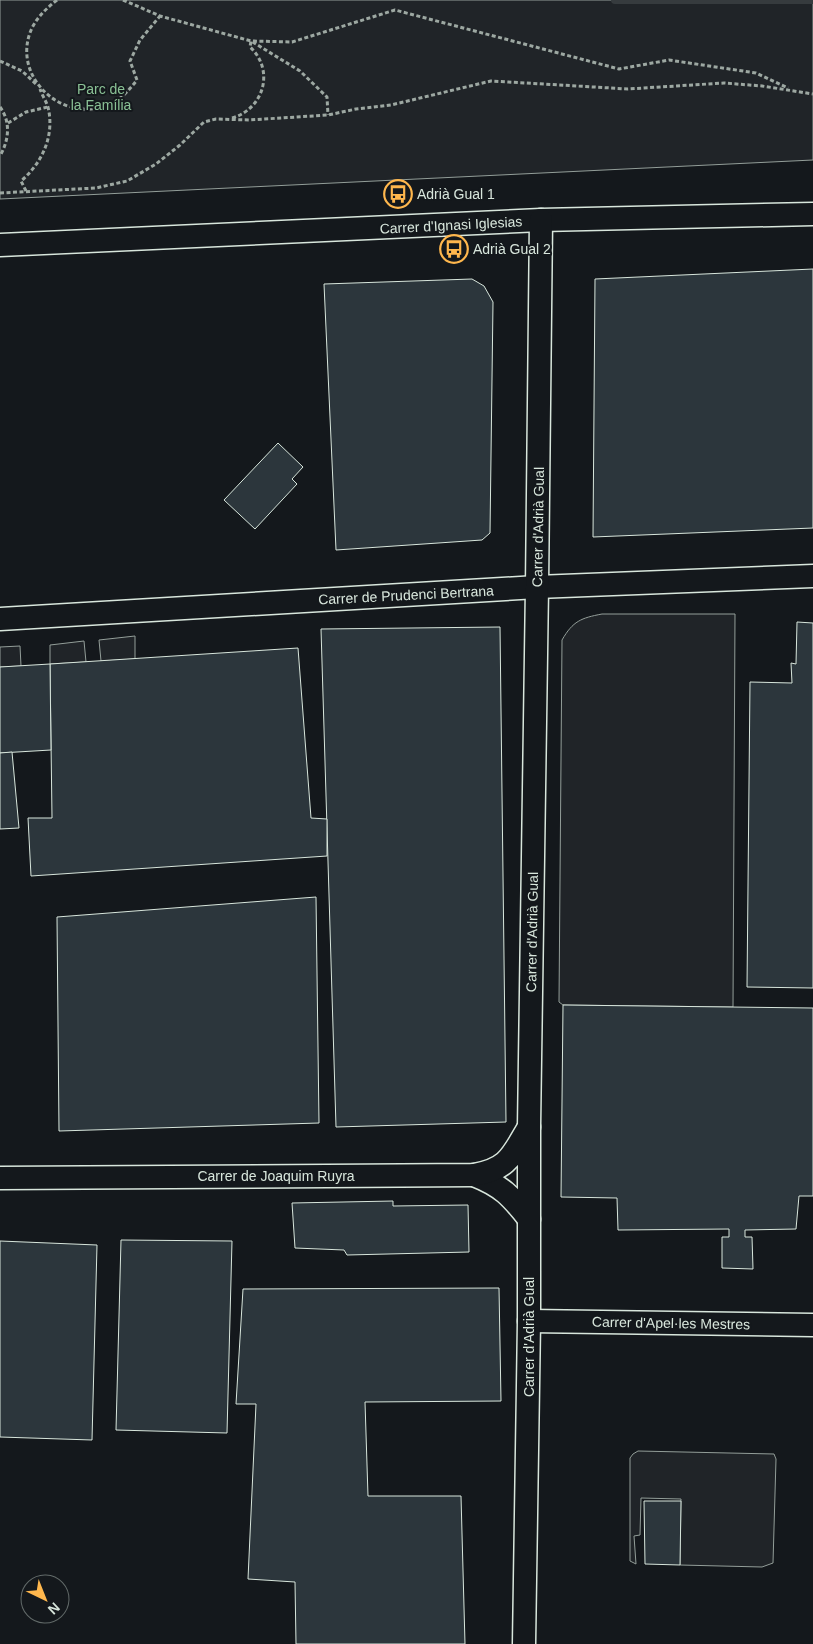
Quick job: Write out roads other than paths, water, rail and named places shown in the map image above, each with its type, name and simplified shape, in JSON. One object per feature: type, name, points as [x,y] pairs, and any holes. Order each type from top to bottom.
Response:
[{"type":"street","name":"Carrer d'Ignasi Iglesias","points":[[0,245],[541,220],[813,214]]},
{"type":"street","name":"Carrer d'Adrià Gual","points":[[524,1644],[541,220]]},
{"type":"street","name":"Carrer de Prudenci Bertrana","points":[[0,619],[537,587],[813,576]]},
{"type":"street","name":"Carrer de Joaquim Ruyra","points":[[0,1178],[474,1175],[498,1168],[507,1162],[529,1127]]},
{"type":"street","points":[[474,1175],[498,1185],[517,1203],[529,1219]]},
{"type":"street","name":"Carrer d'Apel·les Mestres","points":[[529,1321],[813,1325]]},
{"type":"waterway","points":[[615,0],[813,0]]},
{"type":"place","name":"Adrià Gual 1","points":[[398,194]]},
{"type":"place","name":"Adrià Gual 2","points":[[454,249]]},
{"type":"park label","name":"Parc de la Família","points":[[101,98]]}]
